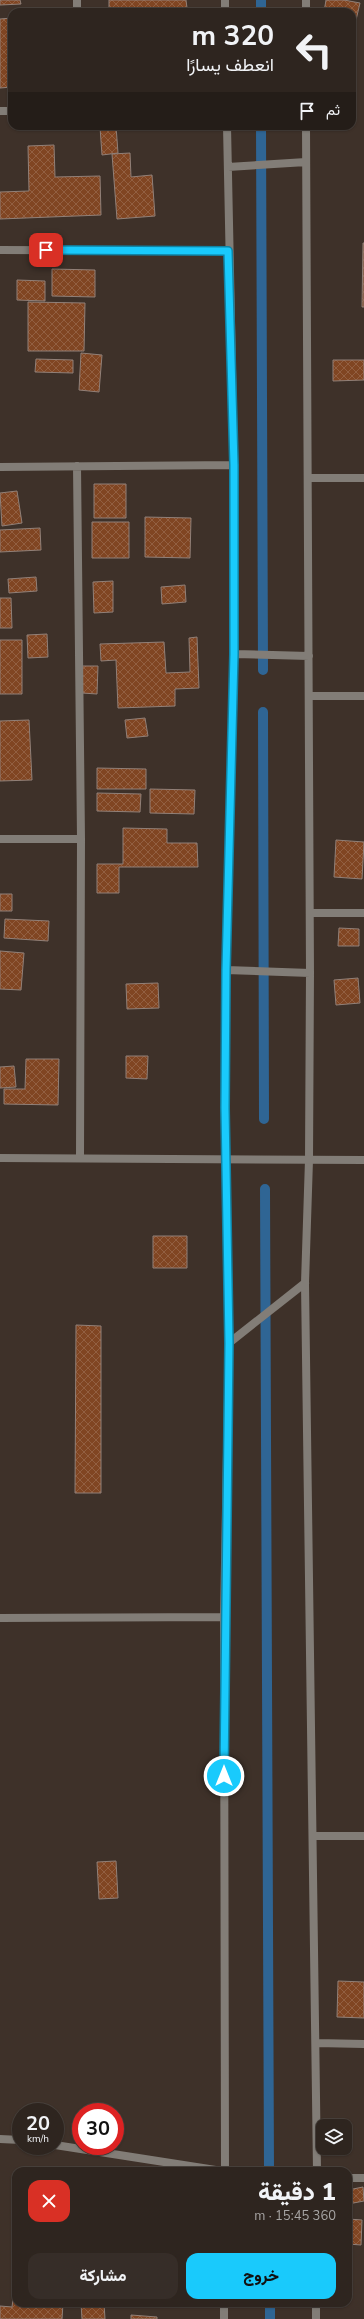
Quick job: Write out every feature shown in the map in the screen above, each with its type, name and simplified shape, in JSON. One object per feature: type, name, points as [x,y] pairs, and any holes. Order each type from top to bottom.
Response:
[{"type":"street","points":[[225,2167],[224,1617],[229,1343],[226,1159],[226,970],[234,654],[234,465],[226,130]]},
{"type":"street","points":[[306,130],[310,1160],[305,1283],[317,2043],[317,2167]]},
{"type":"street","points":[[228,167],[306,162]]},
{"type":"street","points":[[0,250],[228,251]]},
{"type":"street","points":[[0,467],[234,465]]},
{"type":"street","points":[[77,466],[81,839],[80,1158]]},
{"type":"street","points":[[308,478],[364,478]]},
{"type":"street","points":[[234,654],[309,656]]},
{"type":"street","points":[[309,696],[364,696]]},
{"type":"street","points":[[0,839],[81,839]]},
{"type":"street","points":[[310,913],[364,913]]},
{"type":"street","points":[[226,970],[310,973]]},
{"type":"street","points":[[0,1158],[364,1160]]},
{"type":"street","points":[[229,1343],[305,1283]]},
{"type":"street","points":[[0,1618],[224,1617]]},
{"type":"street","points":[[314,1836],[364,1836]]},
{"type":"street","points":[[317,2043],[364,2044]]},
{"type":"street","points":[[0,2139],[12,2140]]},
{"type":"street","points":[[64,2146],[196,2167]]},
{"type":"street","points":[[352,2178],[364,2178]]},
{"type":"street","points":[[224,2307],[224,2319]]},
{"type":"street","points":[[316,2307],[316,2319]]},
{"type":"building","points":[[0,0],[20,0],[21,4],[0,5]]},
{"type":"building","points":[[109,0],[186,0],[187,8],[109,8]]},
{"type":"building","points":[[326,0],[344,0],[360,3],[356,20],[356,8],[325,8]]},
{"type":"building","points":[[8,18],[8,87],[0,88],[0,19]]},
{"type":"building","points":[[100,130],[116,130],[118,153],[102,155]]},
{"type":"building","points":[[54,145],[55,177],[100,176],[101,215],[0,219],[0,192],[29,191],[28,146]]},
{"type":"building","points":[[130,153],[131,177],[152,175],[155,216],[117,219],[112,154]]},
{"type":"building","points":[[363,243],[364,307],[362,307]]},
{"type":"building","points":[[52,269],[95,270],[95,297],[52,296]]},
{"type":"building","points":[[17,280],[45,281],[45,301],[17,300]]},
{"type":"building","points":[[28,302],[85,303],[84,351],[28,351]]},
{"type":"building","points":[[81,353],[102,355],[99,392],[79,390]]},
{"type":"building","points":[[36,359],[73,360],[73,373],[35,372]]},
{"type":"building","points":[[333,360],[364,360],[364,380],[333,381]]},
{"type":"building","points":[[94,484],[126,484],[126,518],[94,518]]},
{"type":"building","points":[[17,491],[22,523],[2,526],[0,493]]},
{"type":"building","points":[[145,517],[191,518],[190,558],[145,557]]},
{"type":"building","points":[[92,522],[129,522],[129,558],[92,558]]},
{"type":"building","points":[[40,528],[41,550],[0,552],[0,530]]},
{"type":"building","points":[[36,577],[37,591],[9,593],[8,579]]},
{"type":"building","points":[[113,581],[113,612],[94,613],[93,582]]},
{"type":"building","points":[[185,585],[186,602],[162,604],[161,587]]},
{"type":"building","points":[[0,598],[11,598],[12,628],[0,628]]},
{"type":"building","points":[[47,634],[48,657],[28,658],[27,635]]},
{"type":"building","points":[[197,637],[199,688],[175,689],[175,706],[118,708],[116,660],[101,661],[100,644],[164,642],[166,673],[190,672],[189,638]]},
{"type":"building","points":[[0,640],[22,640],[22,694],[0,694]]},
{"type":"building","points":[[82,666],[98,666],[97,694],[82,693]]},
{"type":"building","points":[[145,718],[148,736],[127,738],[125,720]]},
{"type":"building","points":[[29,720],[32,780],[0,781],[0,721]]},
{"type":"building","points":[[97,768],[146,769],[146,789],[97,789]]},
{"type":"building","points":[[150,789],[195,790],[194,814],[150,813]]},
{"type":"building","points":[[97,793],[141,794],[140,812],[97,811]]},
{"type":"building","points":[[123,828],[167,829],[167,843],[197,843],[198,867],[119,867],[119,893],[97,893],[97,864],[123,864]]},
{"type":"building","points":[[336,840],[364,842],[362,879],[334,877]]},
{"type":"building","points":[[0,894],[12,894],[12,911],[0,911]]},
{"type":"building","points":[[5,919],[49,921],[48,941],[4,938]]},
{"type":"building","points":[[339,928],[359,929],[359,946],[338,946]]},
{"type":"building","points":[[0,951],[24,953],[21,990],[0,989]]},
{"type":"building","points":[[358,978],[360,1003],[336,1005],[334,980]]},
{"type":"building","points":[[158,983],[159,1008],[127,1009],[126,984]]},
{"type":"building","points":[[126,1056],[148,1056],[147,1079],[126,1078]]},
{"type":"building","points":[[26,1059],[59,1059],[58,1105],[4,1104],[4,1089],[25,1089]]},
{"type":"building","points":[[14,1066],[16,1087],[0,1088],[0,1067]]},
{"type":"building","points":[[153,1236],[187,1236],[187,1268],[153,1268]]},
{"type":"building","points":[[76,1325],[101,1326],[101,1493],[75,1493]]},
{"type":"building","points":[[116,1861],[118,1898],[99,1899],[97,1862]]},
{"type":"building","points":[[338,1981],[364,1982],[364,2018],[337,2017]]},
{"type":"building","points":[[363,2187],[364,2201],[352,2203],[352,2189]]},
{"type":"building","points":[[352,2219],[362,2220],[361,2245],[352,2244]]},
{"type":"building","points":[[0,2306],[63,2307],[62,2319],[0,2319]]},
{"type":"building","points":[[81,2307],[104,2307],[105,2319],[82,2319]]},
{"type":"building","points":[[131,2315],[157,2317],[157,2319],[131,2319]]},
{"type":"waterway","points":[[261,0],[261,8]]},
{"type":"waterway","points":[[261,130],[263,670]]},
{"type":"waterway","points":[[263,712],[264,1119]]},
{"type":"waterway","points":[[265,1189],[269,2167]]},
{"type":"waterway","points":[[270,2307],[270,2319]]},
{"type":"route","points":[[46,250],[228,251],[234,465],[234,654],[226,970],[225,1108],[229,1343],[224,1617],[224,1776]]}]
